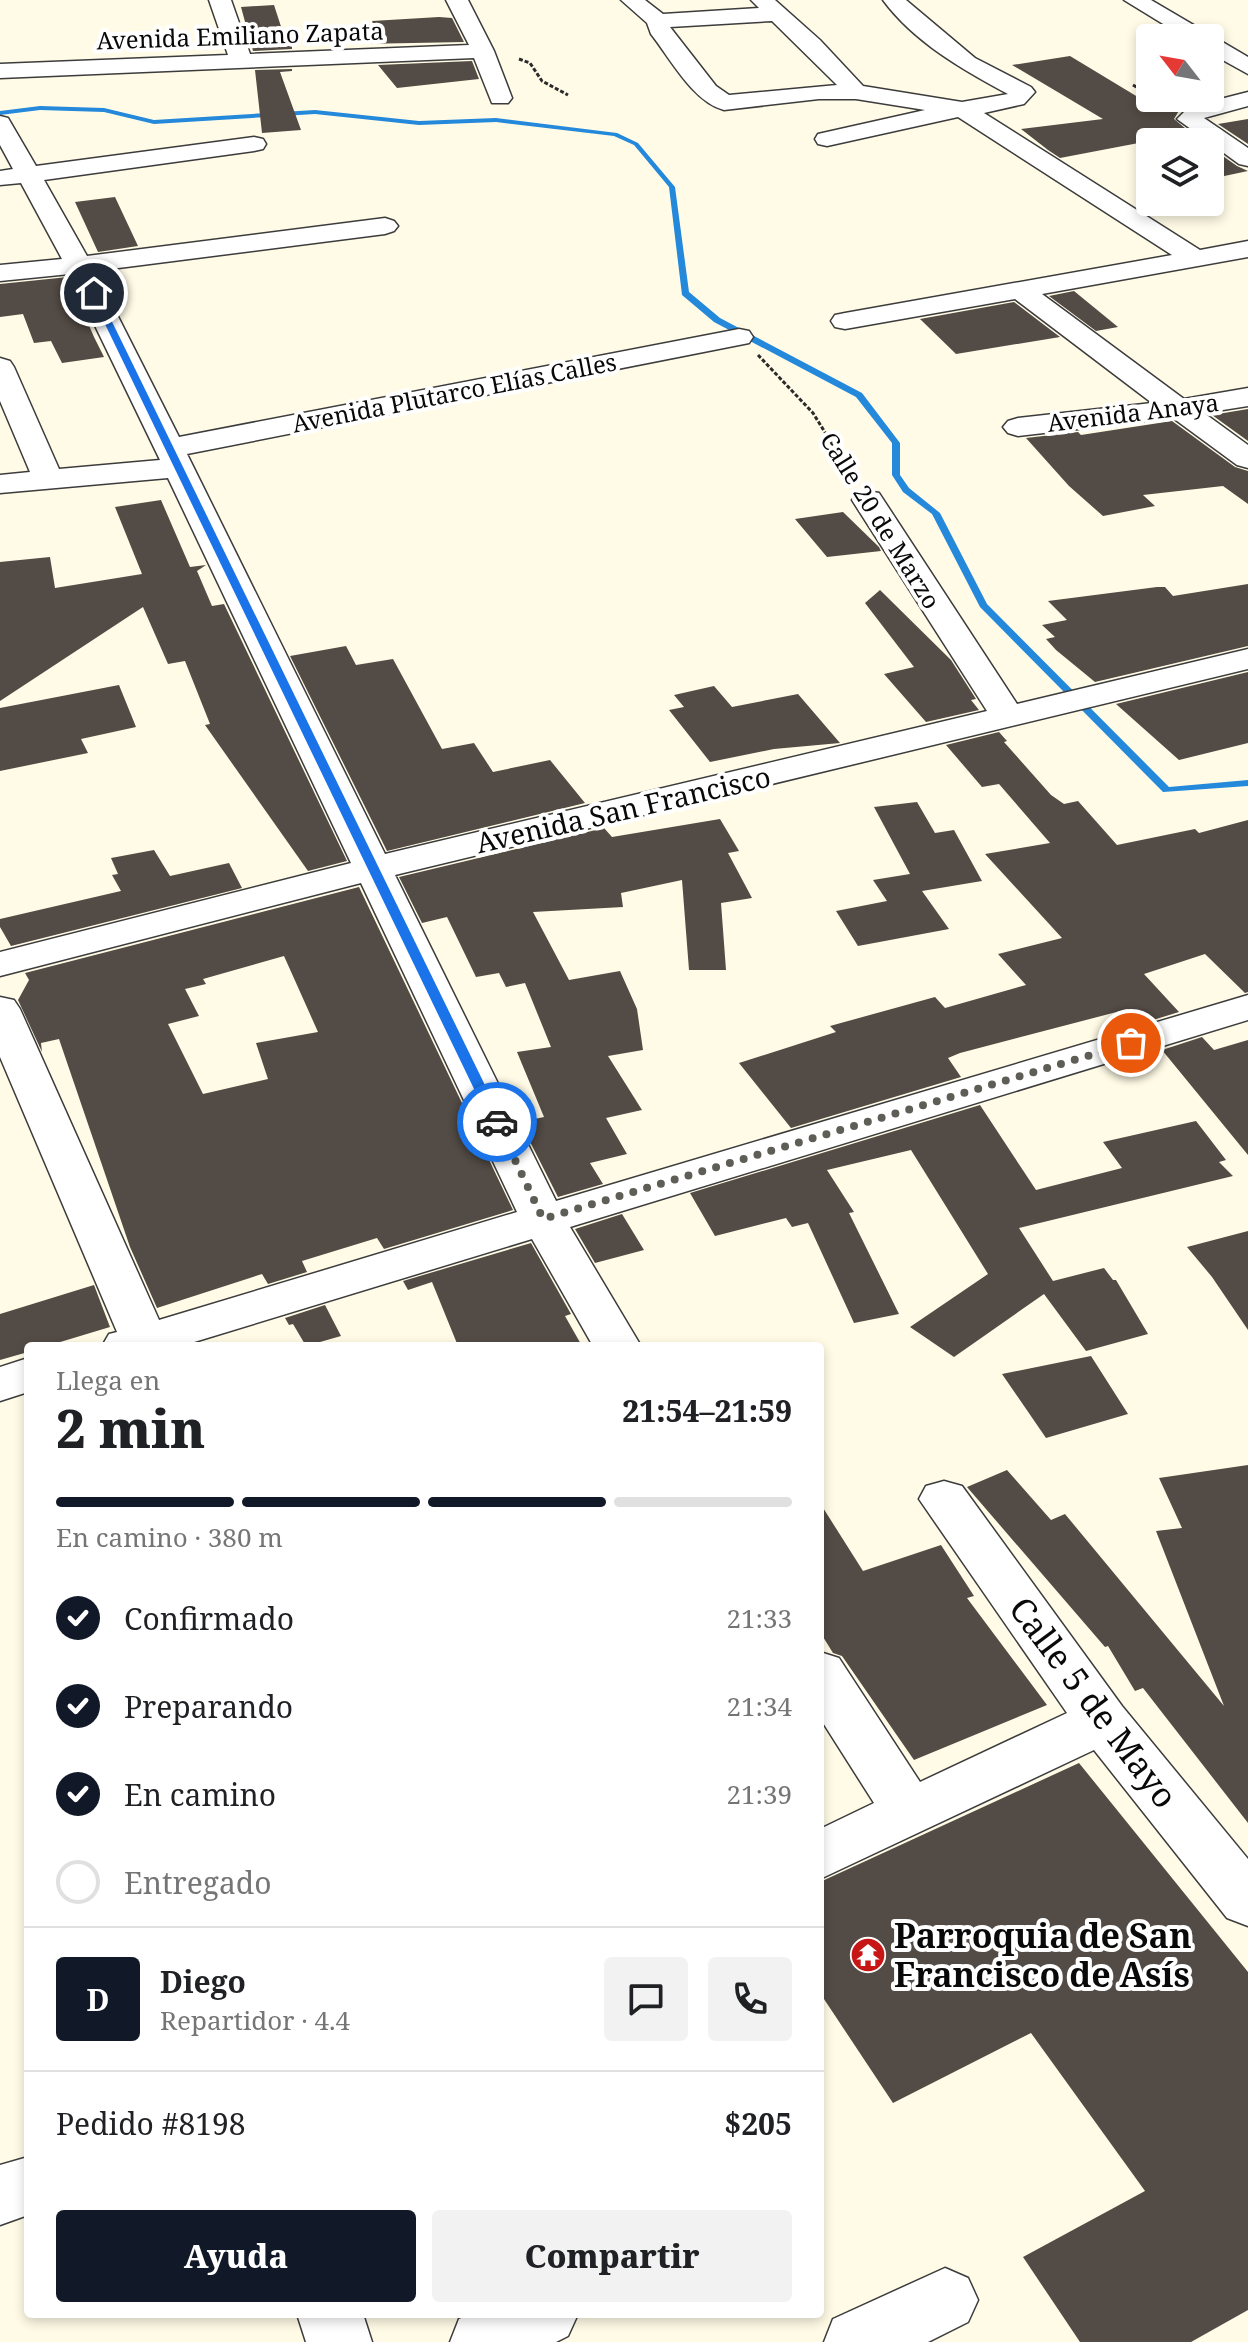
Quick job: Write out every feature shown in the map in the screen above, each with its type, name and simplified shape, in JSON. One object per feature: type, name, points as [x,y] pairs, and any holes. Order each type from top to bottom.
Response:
[{"type":"street","points":[[220,0],[241,61]]},
{"type":"street","points":[[457,0],[483,51],[500,98]]},
{"type":"street","points":[[632,0],[658,21],[659,29],[708,91],[724,103],[819,92],[856,92],[971,108],[1195,258]]},
{"type":"street","points":[[827,139],[1016,99],[1023,92],[967,63],[894,0]]},
{"type":"street","points":[[1135,0],[1177,24]]},
{"type":"street","points":[[658,21],[768,7],[812,45],[856,92]]},
{"type":"street","name":"Avenida Emiliano Zapata","points":[[0,71],[483,51]]},
{"type":"street","points":[[1224,52],[1248,67]]},
{"type":"street","points":[[1248,99],[1197,112],[1189,119],[1248,159]]},
{"type":"street","points":[[0,123],[15,176],[79,265],[375,868],[543,1219],[615,1342]]},
{"type":"street","points":[[15,176],[254,144]]},
{"type":"street","points":[[0,273],[385,226]]},
{"type":"street","points":[[845,321],[1248,249]]},
{"type":"street","points":[[1022,291],[1248,459]]},
{"type":"street","name":"Avenida Plutarco Elías Calles","points":[[0,484],[173,458],[739,337]]},
{"type":"street","points":[[0,367],[48,479]]},
{"type":"street","name":"Avenida Anaya","points":[[1018,427],[1177,409],[1248,397]]},
{"type":"street","name":"Calle 20 de Marzo","points":[[868,500],[1024,713]]},
{"type":"street","name":"Avenida San Francisco","points":[[0,964],[375,868],[1248,659]]},
{"type":"street","points":[[145,1342],[1248,1007]]},
{"type":"street","points":[[0,1009],[138,1342]]},
{"type":"street","points":[[0,1384],[24,1376]]},
{"type":"street","name":"Calle 5 de Mayo","points":[[944,1499],[1103,1721],[1248,1901]]},
{"type":"street","points":[[824,1679],[909,1811]]},
{"type":"street","points":[[824,1853],[1103,1721]]},
{"type":"street","points":[[0,2195],[24,2187]]},
{"type":"street","points":[[857,2342],[945,2300]]},
{"type":"street","points":[[331,2318],[339,2342]]},
{"type":"path","points":[[483,51],[530,63],[542,81],[568,95]]},
{"type":"path","name":"Calle 20 de Marzo","points":[[739,337],[813,413],[868,500]]},
{"type":"building","points":[[274,5],[286,42],[292,42],[292,49],[253,51],[241,7]]},
{"type":"building","points":[[439,17],[452,18],[464,42],[381,44],[372,21]]},
{"type":"building","points":[[1070,56],[1136,96],[1136,112],[1178,112],[1174,119],[1185,128],[1136,128],[1136,143],[1060,158],[1021,129],[1103,119],[1012,65]]},
{"type":"building","points":[[472,61],[479,79],[397,88],[378,65]]},
{"type":"building","points":[[292,69],[280,72],[301,130],[262,133],[255,70]]},
{"type":"building","points":[[1248,119],[1248,144],[1224,128],[1218,124]]},
{"type":"building","points":[[1224,157],[1237,166],[1248,171],[1224,176]]},
{"type":"building","points":[[115,197],[138,246],[98,252],[75,202]]},
{"type":"building","points":[[68,277],[104,357],[62,363],[51,341],[34,343],[23,314],[0,317],[0,284]]},
{"type":"building","points":[[1074,291],[1118,327],[1096,331],[1049,296]]},
{"type":"building","points":[[1014,302],[1060,337],[956,354],[920,319]]},
{"type":"building","points":[[1248,409],[1248,441],[1212,415]]},
{"type":"building","points":[[1172,421],[1235,467],[1248,471],[1248,504],[1223,486],[1143,495],[1155,506],[1103,516],[1069,486],[1026,438],[1078,432],[1081,435]]},
{"type":"building","points":[[161,500],[190,567],[206,565],[197,571],[212,606],[224,604],[347,861],[308,871],[205,725],[210,724],[185,661],[168,664],[143,607],[0,701],[0,562],[50,557],[55,588],[142,574],[115,507]]},
{"type":"building","points":[[843,512],[881,551],[827,557],[795,519]]},
{"type":"building","points":[[1248,584],[1248,646],[1095,682],[1056,650],[1046,639],[1055,637],[1042,625],[1067,620],[1048,601],[1157,587],[1165,587],[1173,596]]},
{"type":"building","points":[[880,590],[951,660],[976,699],[971,700],[979,710],[926,722],[884,674],[914,667],[865,603]]},
{"type":"building","points":[[346,646],[356,665],[393,659],[442,749],[474,743],[493,772],[550,760],[585,803],[387,851],[290,656]]},
{"type":"building","points":[[1248,672],[1248,743],[1179,760],[1116,704]]},
{"type":"building","points":[[119,685],[136,727],[81,739],[88,753],[0,771],[0,708]]},
{"type":"building","points":[[714,686],[732,707],[798,694],[840,743],[774,749],[710,762],[669,710],[684,707],[674,695]]},
{"type":"building","points":[[999,732],[1007,741],[1004,742],[1051,795],[1064,804],[1078,801],[1117,845],[1195,829],[1199,833],[1248,820],[1248,992],[1245,993],[1205,954],[1144,974],[1179,1012],[1140,1024],[1128,1009],[960,1053],[948,1058],[961,1077],[791,1128],[739,1063],[836,1032],[830,1026],[935,997],[945,1008],[1026,985],[998,954],[1062,938],[985,854],[1050,843],[999,784],[982,787],[946,745]]},
{"type":"building","points":[[917,802],[935,833],[954,830],[982,881],[922,891],[949,929],[858,946],[836,911],[887,901],[873,880],[910,874],[874,807]]},
{"type":"building","points":[[720,819],[739,851],[728,853],[752,898],[721,903],[726,970],[689,970],[682,880],[621,893],[623,907],[533,912],[569,980],[620,971],[637,1009],[643,1050],[608,1056],[642,1110],[606,1118],[627,1154],[590,1163],[603,1184],[558,1197],[520,1122],[544,1117],[517,1052],[551,1047],[525,983],[506,987],[499,973],[476,977],[447,917],[422,923],[399,877],[604,828],[612,837]]},
{"type":"building","points":[[154,850],[170,876],[229,863],[242,888],[11,946],[0,927],[0,919],[121,891],[112,875],[118,874],[111,858]]},
{"type":"building","points":[[359,887],[513,1210],[384,1249],[377,1238],[302,1261],[307,1272],[268,1284],[262,1274],[157,1308],[130,1247],[59,1039],[41,1043],[42,1052],[18,1000],[29,980],[25,973]],"holes":[[[284,956],[318,1032],[256,1043],[268,1079],[203,1094],[168,1024],[199,1016],[185,989],[206,984],[203,979]]]},
{"type":"building","points":[[1202,1037],[1214,1050],[1248,1040],[1248,1155],[1162,1050]]},
{"type":"building","points":[[980,1105],[1036,1190],[1122,1168],[1103,1142],[1196,1121],[1226,1160],[1219,1162],[1233,1176],[1019,1228],[1053,1281],[1104,1268],[1116,1280],[1148,1334],[1086,1351],[1044,1294],[954,1357],[910,1327],[988,1274],[911,1150],[827,1170],[854,1212],[849,1213],[899,1314],[854,1323],[808,1223],[792,1227],[786,1218],[715,1236],[690,1193]]},
{"type":"building","points":[[622,1214],[644,1250],[595,1263],[575,1229]]},
{"type":"building","points":[[1248,1231],[1248,1330],[1187,1247]]},
{"type":"building","points":[[531,1243],[571,1314],[565,1316],[580,1342],[456,1342],[432,1282],[408,1290],[403,1281]]},
{"type":"building","points":[[94,1285],[110,1327],[60,1342],[24,1342],[24,1353],[0,1360],[0,1314]]},
{"type":"building","points":[[325,1305],[341,1336],[320,1342],[304,1342],[293,1324],[289,1325],[285,1318]]},
{"type":"building","points":[[1091,1356],[1128,1414],[1046,1438],[1002,1374]]},
{"type":"building","points":[[1248,1465],[1248,1823],[1143,1688],[1135,1691],[1108,1646],[1105,1647],[967,1487],[1007,1470],[1051,1520],[1065,1514],[1224,1706],[1156,1531],[1182,1528],[1159,1478]]},
{"type":"building","points":[[824,1509],[863,1571],[941,1545],[974,1596],[967,1598],[1047,1705],[914,1760],[842,1656],[833,1653],[824,1638]]},
{"type":"building","points":[[1079,1763],[1248,1972],[1248,2310],[1191,2342],[1080,2342],[1023,2257],[1145,2191],[1031,2033],[893,2103],[824,1999],[824,1880]]},
{"type":"waterway","points":[[0,113],[40,108],[104,110],[154,122],[315,112],[419,123],[496,120],[615,134],[636,144],[672,187],[685,293],[717,320],[859,395],[896,443],[896,475],[906,490],[936,513],[983,605],[1167,790],[1248,783]]},
{"type":"way so far","points":[[497,1122],[543,1219],[1131,1043]]},
{"type":"place","name":"Parroquia de San Francisco de Asís","points":[[868,1955]]},
{"type":"route","points":[[94,293],[497,1122]]}]
